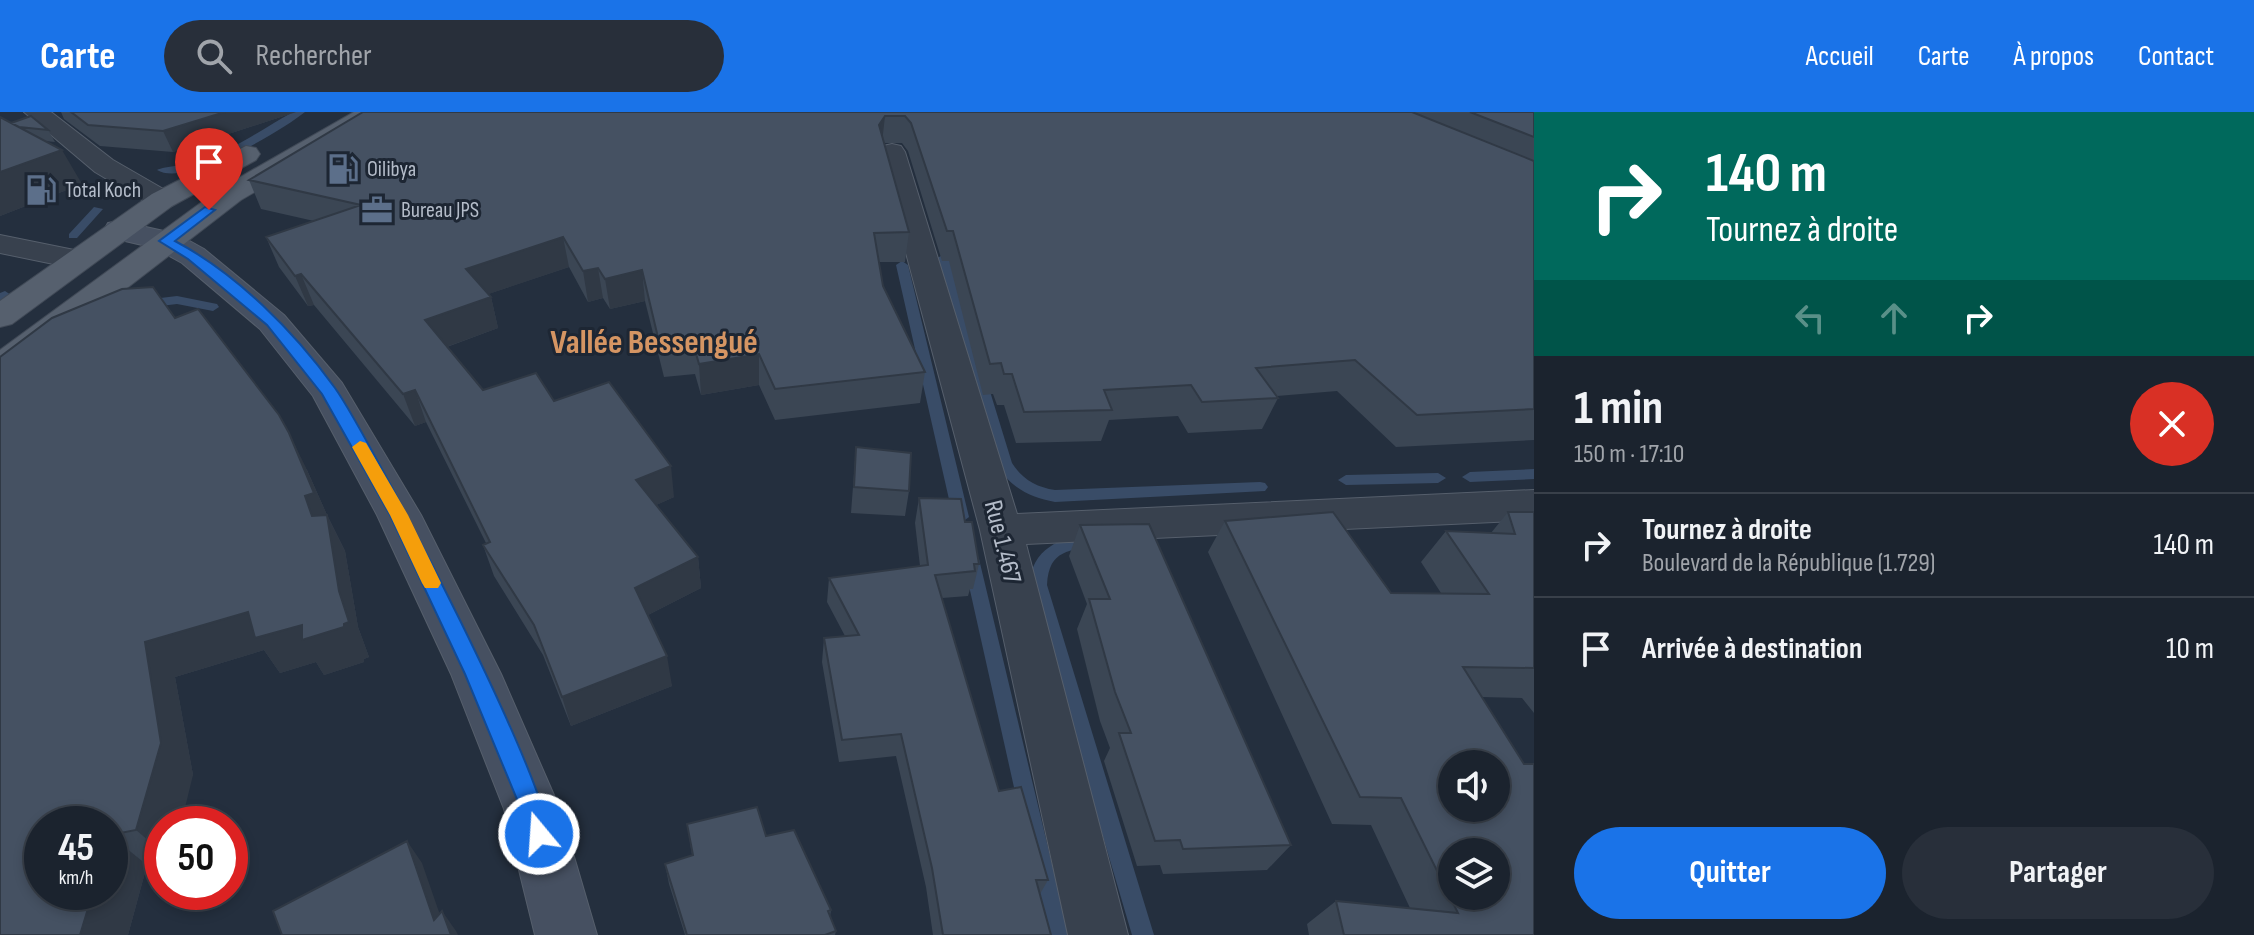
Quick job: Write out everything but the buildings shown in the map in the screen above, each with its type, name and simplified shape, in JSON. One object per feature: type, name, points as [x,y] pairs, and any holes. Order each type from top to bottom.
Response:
[{"type":"main road","points":[[0,317],[119,230],[164,221],[231,194],[373,112]]},
{"type":"main road","points":[[0,368],[164,221],[270,141]]},
{"type":"main road","points":[[164,221],[193,256],[272,322],[329,391],[399,515],[476,674],[532,809],[566,935]]},
{"type":"street","points":[[36,112],[104,166],[164,221]]},
{"type":"street","name":"Rue 1.467","points":[[892,152],[1001,530],[1098,935]]},
{"type":"street","points":[[0,244],[78,260]]},
{"type":"street","points":[[1001,530],[1534,505]]},
{"type":"waterway","points":[[162,170],[195,167],[214,160],[300,112]]},
{"type":"waterway","points":[[73,236],[98,209]]},
{"type":"waterway","points":[[943,258],[1004,463],[1019,482],[1039,493],[1055,496],[1260,487]]},
{"type":"waterway","points":[[902,265],[961,517]]},
{"type":"waterway","points":[[0,298],[5,295]]},
{"type":"waterway","points":[[144,304],[177,300],[213,307]]},
{"type":"waterway","points":[[1470,477],[1534,474]]},
{"type":"waterway","points":[[1346,480],[1438,478]]},
{"type":"waterway","points":[[1092,540],[1071,543],[1054,551],[1042,564],[1038,585],[1143,935]]},
{"type":"waterway","points":[[971,559],[1058,935]]},
{"type":"slow traffic","points":[[360,447],[399,515],[431,583]]},
{"type":"place","name":"Oilibya","points":[[343,169]]},
{"type":"place","name":"Total Koch","points":[[41,190]]},
{"type":"place","name":"Bureau JPS","points":[[377,210]]},
{"type":"district","name":"Vallée Bessengué","points":[[654,342]]},
{"type":"route","points":[[209,210],[166,241],[193,256],[272,322],[329,391],[399,515],[476,674],[532,809],[539,834]]}]
